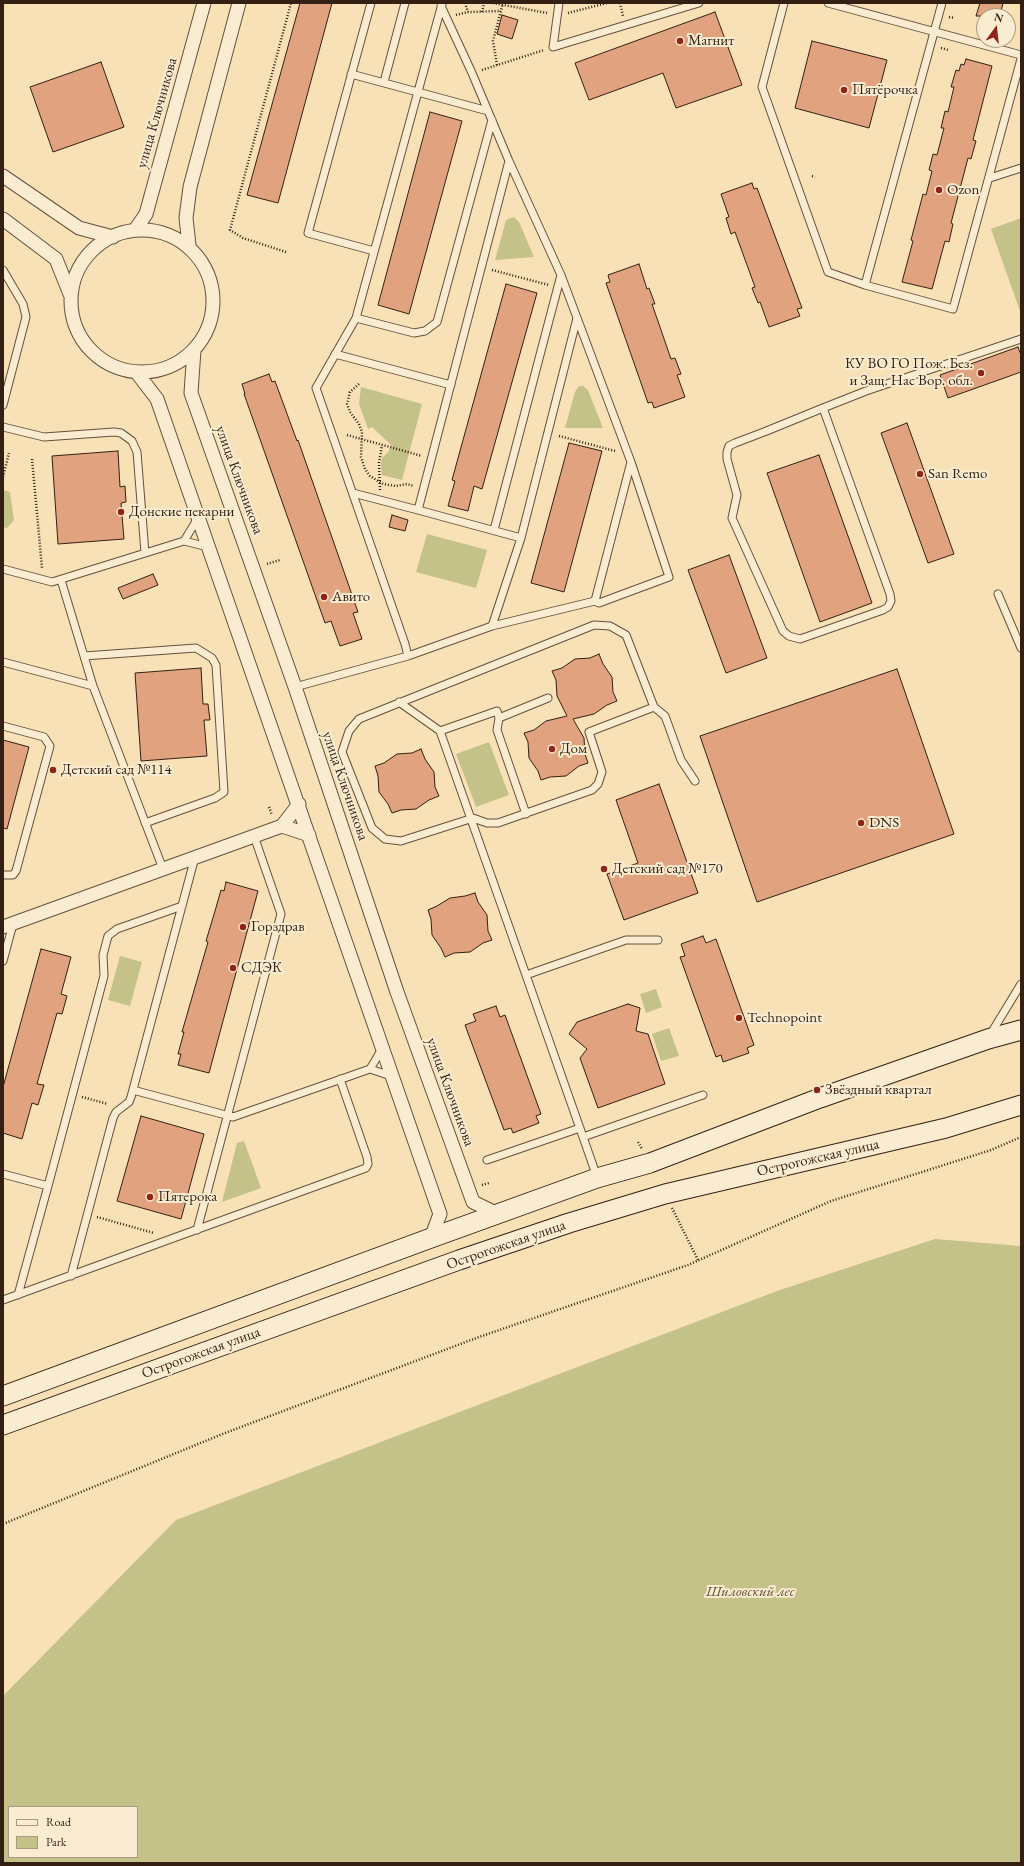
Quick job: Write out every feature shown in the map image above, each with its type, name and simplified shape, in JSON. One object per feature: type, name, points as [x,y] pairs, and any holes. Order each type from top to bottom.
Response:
[{"type":"street","name":"улица Ключникова","points":[[135,230],[146,214],[204,3]]},
{"type":"street","points":[[3,219],[56,259],[70,294],[74,320],[82,339],[95,354],[116,367],[137,373],[163,369],[184,358],[194,350],[207,333],[212,314],[214,295],[208,275],[188,245],[186,218],[190,187],[239,3]]},
{"type":"street","points":[[3,176],[78,228],[113,237]]},
{"type":"street","points":[[70,294],[77,270],[85,256],[94,248],[113,237],[135,230],[158,233],[188,245]]},
{"type":"street","name":"улица Ключникова","points":[[194,350],[191,393],[295,687],[397,992],[473,1202],[500,1215]]},
{"type":"street","points":[[137,373],[157,399],[299,804],[391,1076],[440,1214],[430,1238]]},
{"type":"street","points":[[8,926],[282,826],[299,804]]},
{"type":"street","points":[[282,826],[309,835]]},
{"type":"street","points":[[3,1396],[430,1238],[500,1215],[597,1178],[650,1163],[820,1098],[988,1039],[1021,1030]]},
{"type":"street","name":"Острогожская улица","points":[[3,1425],[459,1260],[569,1223],[665,1194],[946,1128],[1021,1105]]},
{"type":"lane","points":[[371,3],[308,233],[374,251]]},
{"type":"lane","points":[[384,82],[405,3]]},
{"type":"lane","points":[[559,3],[552,47],[699,3]]},
{"type":"lane","points":[[784,3],[762,87],[828,272],[865,286],[953,309],[990,178],[1021,59]]},
{"type":"lane","points":[[828,3],[1021,55]]},
{"type":"lane","points":[[865,286],[942,3]]},
{"type":"lane","points":[[295,687],[408,656],[492,626],[595,601],[599,603],[669,577],[632,462],[561,275],[509,161],[441,4]]},
{"type":"lane","points":[[408,656],[316,388],[356,318],[441,4]]},
{"type":"lane","points":[[351,74],[488,111]]},
{"type":"lane","points":[[356,318],[414,333],[425,330],[437,322],[492,120]]},
{"type":"lane","points":[[418,510],[509,161]]},
{"type":"lane","points":[[990,178],[1021,168]]},
{"type":"lane","points":[[3,270],[23,304],[26,317],[3,405]]},
{"type":"lane","points":[[494,530],[561,275]]},
{"type":"lane","points":[[492,626],[521,538],[577,318]]},
{"type":"lane","points":[[823,408],[890,594],[891,601],[888,607],[883,610],[800,639],[789,636],[783,631],[732,518],[737,495],[727,459],[727,452],[730,446],[735,443],[823,408],[866,391],[1021,339]]},
{"type":"lane","points":[[335,354],[451,385]]},
{"type":"lane","points":[[3,426],[44,437],[114,432],[121,433],[132,441],[137,452],[145,553]]},
{"type":"lane","points":[[595,601],[632,462]]},
{"type":"lane","points":[[353,493],[521,538]]},
{"type":"lane","points":[[184,541],[198,518]]},
{"type":"lane","points":[[3,569],[52,582],[184,541],[208,546]]},
{"type":"lane","points":[[62,580],[93,686],[163,869]]},
{"type":"lane","points":[[998,594],[1021,648]]},
{"type":"lane","points":[[654,707],[589,732],[602,772],[598,784],[592,790],[498,824],[471,819],[401,841],[385,839],[372,828],[342,752],[349,731],[359,719],[594,625],[610,626],[626,635],[654,707],[664,716],[681,760],[694,781]]},
{"type":"lane","points":[[84,656],[196,648],[212,658],[216,665],[224,792],[216,798],[145,823]]},
{"type":"lane","points":[[3,662],[93,686]]},
{"type":"lane","points":[[499,718],[548,698]]},
{"type":"lane","points":[[400,702],[440,731],[597,1178]]},
{"type":"lane","points":[[440,731],[497,711],[499,718],[497,730],[526,814]]},
{"type":"lane","points":[[3,726],[44,737],[50,746],[16,871],[13,875],[3,875]]},
{"type":"lane","points":[[197,1230],[281,914],[254,836]]},
{"type":"lane","points":[[70,1276],[113,1118],[116,1112],[128,1102],[133,1090],[195,857]]},
{"type":"lane","points":[[18,1295],[104,976],[103,954],[108,936],[117,929],[182,906]]},
{"type":"lane","points":[[3,961],[8,926]]},
{"type":"lane","points":[[526,975],[626,940],[658,940]]},
{"type":"lane","points":[[988,1039],[1021,984]]},
{"type":"lane","points":[[370,1069],[382,1049]]},
{"type":"lane","points":[[133,1090],[233,1117],[370,1069],[391,1076]]},
{"type":"lane","points":[[3,1300],[366,1168],[368,1164],[367,1157],[340,1079]]},
{"type":"lane","points":[[583,1137],[703,1095]]},
{"type":"lane","points":[[487,1160],[580,1128]]},
{"type":"lane","points":[[3,1174],[48,1186]]},
{"type":"path","points":[[286,252],[242,238],[230,230],[291,3]]},
{"type":"path","points":[[465,3],[468,12]]},
{"type":"path","points":[[482,12],[484,3]]},
{"type":"path","points":[[492,3],[557,15],[607,3]]},
{"type":"path","points":[[496,65],[493,41],[503,4]]},
{"type":"path","points":[[454,16],[468,12],[501,11]]},
{"type":"path","points":[[472,73],[552,47]]},
{"type":"path","points":[[490,269],[549,285]]},
{"type":"path","points":[[359,384],[350,392],[347,404],[350,412],[361,428],[362,439],[360,452],[363,465],[367,472],[380,482],[390,486],[407,484],[414,486]]},
{"type":"path","points":[[347,435],[422,456]]},
{"type":"path","points":[[559,436],[616,451]]},
{"type":"path","points":[[380,490],[379,463],[382,445]]},
{"type":"path","points":[[3,477],[9,453]]},
{"type":"path","points":[[32,459],[43,580]]},
{"type":"path","points":[[267,564],[280,560]]},
{"type":"path","points":[[72,1094],[122,1107]]},
{"type":"path","points":[[3,1524],[240,1427],[479,1337],[688,1264],[831,1201],[991,1150],[1021,1137]]},
{"type":"path","points":[[478,1187],[489,1183]]},
{"type":"path","points":[[87,1215],[155,1233],[162,1243]]},
{"type":"green space","points":[[514,217],[519,222],[534,257],[495,260],[506,220]]},
{"type":"green space","points":[[1021,218],[1021,314],[991,229]]},
{"type":"green space","points":[[579,386],[583,386],[588,390],[603,428],[565,428],[575,392]]},
{"type":"green space","points":[[361,387],[422,404],[402,480],[382,475],[382,458],[389,451],[391,445],[372,427],[368,429],[359,404]]},
{"type":"green space","points":[[3,490],[10,492],[14,520],[7,528],[3,527]]},
{"type":"green space","points":[[427,534],[487,550],[476,588],[416,572]]},
{"type":"green space","points":[[489,742],[509,795],[476,807],[456,754]]},
{"type":"green space","points":[[120,956],[142,962],[130,1006],[108,1000]]},
{"type":"green space","points":[[656,989],[662,1007],[646,1013],[640,994]]},
{"type":"green space","points":[[669,1028],[679,1056],[661,1061],[652,1034]]},
{"type":"green space","points":[[244,1141],[261,1188],[222,1202],[237,1143]]},
{"type":"green space","name":"Шиловский лес","points":[[935,1239],[1021,1246],[1021,1863],[3,1863],[3,1696],[176,1520],[777,1291]]},
{"type":"building","points":[[300,3],[332,3],[278,203],[247,195]]},
{"type":"building","points":[[980,3],[1003,3],[1002,8],[978,8]]},
{"type":"building","name":"Магнит","points":[[715,12],[742,85],[676,108],[663,73],[589,100],[575,63]]},
{"type":"building","points":[[502,15],[518,20],[512,39],[497,34]]},
{"type":"building","points":[[812,41],[887,60],[869,128],[795,108]]},
{"type":"building","points":[[966,59],[992,66],[973,140],[976,141],[971,159],[968,158],[951,223],[953,224],[949,242],[945,241],[932,289],[902,282],[923,194],[926,195],[932,171],[929,170],[933,154],[937,155],[944,128],[941,128],[945,111],[948,112],[954,87],[951,87],[956,70],[959,71],[961,64],[964,65]]},
{"type":"building","points":[[101,62],[124,127],[53,152],[30,87]]},
{"type":"building","points":[[430,112],[462,121],[409,314],[378,305]]},
{"type":"building","points":[[752,183],[754,189],[757,188],[802,308],[797,309],[800,316],[769,327],[760,302],[758,303],[752,288],[755,287],[735,232],[731,234],[726,218],[729,217],[721,194]]},
{"type":"building","points":[[639,264],[647,289],[649,288],[655,304],[652,304],[671,359],[675,358],[681,374],[677,375],[685,397],[654,408],[652,402],[648,403],[606,283],[610,282],[608,275]]},
{"type":"building","points":[[506,284],[537,293],[482,489],[474,486],[468,511],[448,506],[455,481],[452,480]]},
{"type":"building","name":"КУ ВО ГО Пож. Без. и Защ. Нас Вор. обл.","points":[[1018,347],[1021,355],[1021,372],[948,398],[940,375]]},
{"type":"building","points":[[269,374],[272,382],[275,381],[297,441],[298,440],[358,612],[353,613],[362,639],[340,646],[331,621],[325,623],[244,394],[242,384]]},
{"type":"building","points":[[907,423],[954,554],[928,563],[881,433]]},
{"type":"building","points":[[569,443],[602,451],[564,592],[531,583]]},
{"type":"building","points":[[118,451],[120,487],[125,486],[126,502],[121,503],[124,539],[58,544],[52,456]]},
{"type":"building","points":[[819,455],[872,603],[820,622],[767,473]]},
{"type":"building","points":[[392,515],[408,520],[405,531],[389,527]]},
{"type":"building","points":[[729,555],[767,658],[726,673],[688,570]]},
{"type":"building","points":[[153,574],[158,585],[123,599],[118,588]]},
{"type":"building","points":[[599,654],[603,664],[612,677],[613,692],[617,701],[607,705],[594,714],[573,719],[584,738],[585,754],[588,763],[579,766],[566,776],[550,777],[541,780],[538,771],[529,758],[528,742],[524,733],[534,730],[546,721],[567,716],[557,696],[556,680],[552,671],[562,668],[575,659],[590,658]]},
{"type":"building","points":[[201,668],[203,704],[208,704],[210,720],[204,720],[207,756],[141,761],[135,673]]},
{"type":"building","points":[[897,669],[954,834],[757,902],[700,736]]},
{"type":"building","points":[[3,740],[29,747],[7,829],[3,828]]},
{"type":"building","points":[[421,749],[425,759],[434,772],[435,787],[439,796],[429,800],[416,809],[401,810],[392,813],[388,804],[379,792],[378,776],[375,766],[384,763],[397,754],[412,753]]},
{"type":"building","points":[[659,784],[698,893],[624,920],[607,874],[638,863],[616,800]]},
{"type":"building","points":[[226,882],[258,891],[209,1073],[178,1065],[181,1054],[178,1054],[184,1032],[182,1032],[208,942],[206,941],[221,890],[224,891]]},
{"type":"building","points":[[475,893],[478,902],[487,915],[488,931],[492,940],[483,943],[470,952],[454,953],[445,957],[432,935],[431,919],[428,910],[450,898]]},
{"type":"building","points":[[703,936],[706,943],[716,939],[754,1045],[747,1048],[749,1053],[723,1062],[721,1055],[716,1057],[680,957],[685,956],[681,944]]},
{"type":"building","points":[[41,949],[71,957],[61,994],[67,996],[62,1014],[57,1013],[37,1084],[44,1085],[38,1105],[32,1103],[22,1139],[3,1133],[3,1087]]},
{"type":"building","points":[[628,1004],[640,1008],[636,1031],[648,1034],[665,1084],[598,1108],[580,1058],[587,1049],[569,1034],[577,1022]]},
{"type":"building","points":[[496,1006],[500,1017],[505,1015],[541,1114],[536,1116],[539,1123],[513,1133],[511,1128],[504,1130],[465,1025],[476,1021],[473,1014]]},
{"type":"building","points":[[141,1116],[204,1134],[181,1219],[117,1201]]},
{"type":"place","name":"Магнит","points":[[680,41]]},
{"type":"place","name":"Пятёрочка","points":[[844,90]]},
{"type":"place","name":"Ozon","points":[[939,190]]},
{"type":"place","name":"КУ ВО ГО Пож. Без. и Защ. Нас Вор. обл.","points":[[981,373]]},
{"type":"place","name":"San Remo","points":[[920,474]]},
{"type":"place","name":"Донские пекарни","points":[[121,512]]},
{"type":"place","name":"Авито","points":[[324,597]]},
{"type":"place","name":"Дом","points":[[552,749]]},
{"type":"place","name":"Детский сад №114","points":[[53,770]]},
{"type":"place","name":"DNS","points":[[861,823]]},
{"type":"place","name":"Детский сад №170","points":[[604,869]]},
{"type":"place","name":"Горздрав","points":[[243,927]]},
{"type":"place","name":"СДЭК","points":[[233,968]]},
{"type":"place","name":"Technopoint","points":[[739,1018]]},
{"type":"place","name":"Звёздный квартал","points":[[817,1090]]},
{"type":"place","name":"Пятерока","points":[[150,1197]]}]
